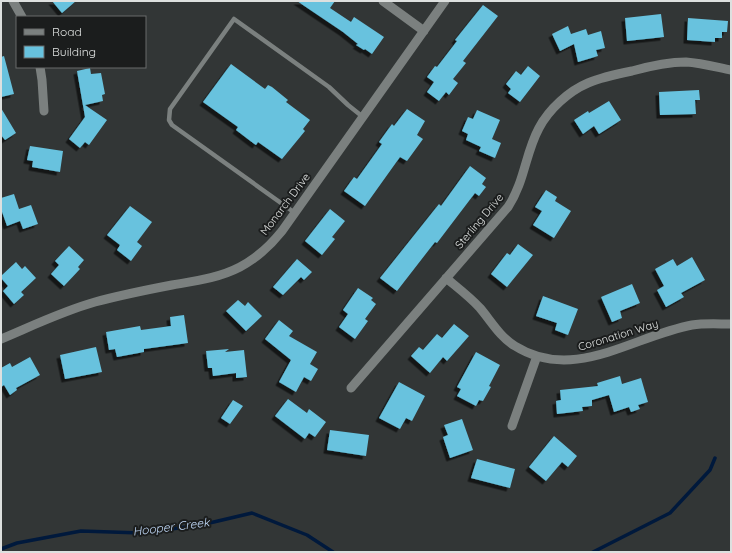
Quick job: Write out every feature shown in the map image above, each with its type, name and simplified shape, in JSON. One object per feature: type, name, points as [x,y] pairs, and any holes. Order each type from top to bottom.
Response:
[{"type":"street","points":[[13,1],[21,16]]},
{"type":"street","points":[[382,1],[424,31]]},
{"type":"street","name":"Monarch Drive","points":[[1,339],[86,305],[136,292],[208,278],[239,267],[267,248],[295,213],[445,1]]},
{"type":"street","name":"Sterling Drive","points":[[351,388],[511,203],[520,185],[530,147],[539,127],[551,111],[569,95],[586,83],[594,80],[655,65],[686,62],[700,63],[731,70]]},
{"type":"street","points":[[40,68],[44,111]]},
{"type":"street","name":"Coronation Way","points":[[446,278],[476,304],[506,339],[514,346],[537,356],[557,361],[587,358],[691,325],[731,324]]},
{"type":"street","points":[[512,426],[537,356]]},
{"type":"lane","points":[[295,213],[178,129],[169,120],[170,109],[197,70],[234,19],[329,87],[348,106],[363,117]]},
{"type":"building","points":[[52,1],[76,1],[62,13]]},
{"type":"building","points":[[297,1],[335,1],[330,8],[351,22],[354,17],[384,37],[372,54],[356,45],[358,44],[343,32]]},
{"type":"building","points":[[483,5],[498,16],[463,61],[466,63],[453,79],[458,83],[449,95],[446,92],[439,101],[427,92],[434,82],[427,77],[435,66],[437,67],[457,41],[455,40]]},
{"type":"building","points":[[661,14],[664,37],[627,41],[625,18]]},
{"type":"building","points":[[688,18],[728,21],[727,32],[722,32],[722,38],[715,38],[715,42],[687,40]]},
{"type":"building","points":[[568,26],[571,34],[586,29],[588,35],[601,31],[605,48],[596,50],[598,56],[578,62],[574,44],[560,51],[552,34]]},
{"type":"building","points":[[4,56],[14,94],[1,97],[1,57]]},
{"type":"building","points":[[231,64],[265,89],[268,85],[272,87],[288,100],[286,102],[310,120],[303,129],[305,131],[282,159],[258,142],[256,145],[253,143],[236,130],[238,127],[203,102]]},
{"type":"building","points":[[528,66],[540,76],[520,102],[508,93],[511,89],[506,84],[516,71],[521,75]]},
{"type":"building","points":[[90,68],[91,74],[101,73],[105,94],[102,95],[103,101],[85,105],[107,120],[89,145],[85,142],[80,148],[69,139],[85,117],[77,71]]},
{"type":"building","points":[[699,90],[700,100],[695,100],[696,114],[660,115],[659,92]]},
{"type":"building","points":[[609,101],[621,120],[599,134],[594,126],[583,134],[574,120],[588,111],[589,113]]},
{"type":"building","points":[[1,108],[16,133],[5,140],[1,135]]},
{"type":"building","points":[[407,109],[425,121],[417,135],[423,139],[407,161],[400,157],[365,206],[344,191],[354,177],[357,179],[382,144],[379,142],[392,124],[394,126]]},
{"type":"building","points":[[477,110],[500,120],[492,139],[501,143],[495,158],[479,151],[481,147],[466,140],[468,134],[462,131],[468,117],[473,119]]},
{"type":"building","points":[[30,146],[63,151],[60,172],[32,167],[33,161],[27,160]]},
{"type":"building","points":[[470,166],[486,178],[482,184],[486,187],[479,196],[475,193],[437,243],[435,242],[397,291],[380,278],[439,204],[441,206]]},
{"type":"building","points":[[546,190],[557,197],[555,201],[571,211],[554,238],[533,225],[542,211],[535,207]]},
{"type":"building","points":[[14,194],[19,209],[31,205],[38,224],[23,229],[20,221],[7,226],[1,209],[1,198]]},
{"type":"building","points":[[130,206],[152,222],[137,242],[142,246],[131,261],[117,250],[120,245],[107,235]]},
{"type":"building","points":[[330,209],[345,221],[332,237],[335,239],[322,255],[305,241]]},
{"type":"building","points":[[518,244],[533,255],[507,287],[491,274],[507,253],[510,255]]},
{"type":"building","points":[[69,246],[84,260],[78,267],[80,269],[64,286],[51,274],[59,265],[55,261]]},
{"type":"building","points":[[692,257],[705,280],[681,293],[684,297],[666,307],[657,290],[664,286],[655,269],[673,259],[677,266]]},
{"type":"building","points":[[297,259],[312,272],[304,280],[301,277],[283,295],[273,287]]},
{"type":"building","points":[[16,262],[22,269],[25,266],[36,278],[21,292],[24,295],[14,304],[3,291],[8,286],[1,276]]},
{"type":"building","points":[[632,284],[640,303],[620,311],[622,318],[612,322],[601,297]]},
{"type":"building","points":[[358,288],[373,298],[371,300],[376,304],[365,319],[368,321],[355,339],[339,327],[348,314],[343,310]]},
{"type":"building","points":[[543,296],[578,309],[568,335],[555,330],[557,323],[536,316]]},
{"type":"building","points":[[238,300],[245,306],[248,302],[262,316],[246,331],[226,311]]},
{"type":"building","points":[[184,315],[188,343],[144,349],[144,352],[117,357],[115,349],[109,350],[106,332],[140,326],[141,330],[171,326],[170,317]]},
{"type":"building","points":[[279,320],[293,331],[289,336],[317,352],[310,364],[318,369],[311,381],[304,377],[296,392],[279,382],[291,360],[265,339]]},
{"type":"building","points":[[454,324],[469,336],[447,361],[443,357],[430,373],[411,356],[419,347],[423,350],[437,334],[442,338]]},
{"type":"building","points":[[96,347],[102,372],[65,379],[60,355]]},
{"type":"building","points":[[229,349],[225,352],[244,350],[247,377],[236,378],[236,373],[213,376],[212,368],[208,368],[206,351]]},
{"type":"building","points":[[476,352],[500,365],[489,386],[491,387],[483,401],[479,400],[476,406],[457,396],[461,389],[457,387]]},
{"type":"building","points":[[30,357],[40,375],[16,388],[17,390],[10,395],[4,385],[1,387],[1,368],[10,363],[12,367]]},
{"type":"building","points":[[620,376],[622,384],[641,378],[648,402],[638,405],[640,409],[631,412],[629,407],[614,412],[609,395],[592,400],[592,406],[582,407],[583,411],[557,414],[556,401],[561,400],[560,390],[598,386],[597,383]]},
{"type":"building","points":[[399,382],[425,396],[412,421],[406,418],[400,429],[379,418]]},
{"type":"building","points":[[288,399],[307,413],[309,409],[326,422],[315,437],[309,433],[305,439],[275,416]]},
{"type":"building","points":[[233,400],[243,406],[230,424],[221,418]]},
{"type":"building","points":[[462,419],[473,450],[450,458],[443,437],[448,435],[444,425]]},
{"type":"building","points":[[330,430],[369,435],[366,456],[327,450]]},
{"type":"building","points":[[554,436],[577,456],[568,467],[562,462],[546,481],[529,467]]},
{"type":"building","points":[[477,459],[515,469],[510,488],[471,478]]},
{"type":"waterway","name":"Hooper Creek","points":[[593,552],[670,513],[710,470],[715,458]]},
{"type":"waterway","name":"Hooper Creek","points":[[1,549],[17,543],[81,531],[141,533],[201,525],[252,513],[307,535],[333,552]]}]
